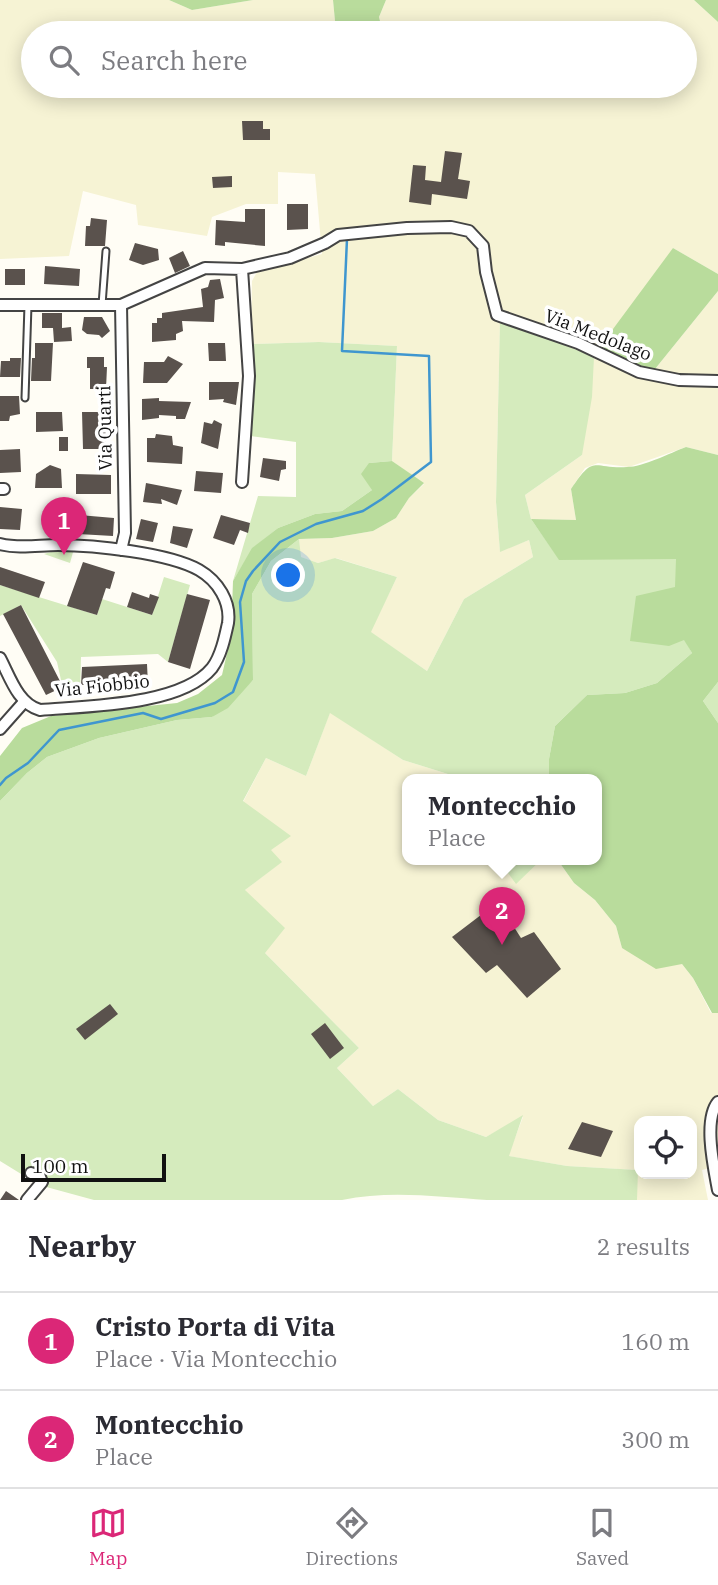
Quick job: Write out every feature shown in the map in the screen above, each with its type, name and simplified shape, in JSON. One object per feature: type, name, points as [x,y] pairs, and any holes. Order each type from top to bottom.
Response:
[{"type":"street","name":"Via Medolago","points":[[0,305],[121,305],[205,268],[242,269],[290,258],[338,235],[407,228],[451,227],[469,231],[483,246],[486,272],[497,315],[578,343],[639,372],[679,380],[718,381]]},
{"type":"street","points":[[242,269],[249,376],[242,482]]},
{"type":"street","name":"Via Quarti","points":[[121,305],[125,533],[121,550]]},
{"type":"street","points":[[0,544],[23,547],[75,545],[121,550]]},
{"type":"street","name":"Via Fiobbio","points":[[24,702],[40,710],[142,701],[159,697],[205,675],[215,665],[229,613],[229,606],[220,590],[199,570],[178,562],[121,550]]},
{"type":"street","points":[[0,658],[24,702],[0,729]]},
{"type":"street","points":[[718,1102],[712,1109],[711,1156],[718,1190]]},
{"type":"street","points":[[27,1200],[42,1182],[40,1177],[31,1173]]},
{"type":"lane","points":[[102,305],[106,251]]},
{"type":"lane","points":[[25,398],[28,305]]},
{"type":"shaded area","points":[[0,0],[169,0],[192,10],[253,0],[333,0],[335,21],[21,21],[21,98],[697,98],[697,21],[380,21],[379,17],[386,0],[694,0],[718,22],[718,274],[673,248],[655,369],[718,291],[718,455],[686,447],[629,467],[598,463],[585,468],[571,489],[576,520],[531,519],[525,495],[582,455],[500,320],[496,502],[500,551],[529,540],[533,557],[464,599],[427,671],[370,632],[397,577],[336,558],[318,563],[300,557],[299,539],[332,538],[373,531],[396,518],[409,498],[424,484],[392,461],[397,346],[319,342],[251,344],[252,281],[257,272],[322,254],[315,174],[278,172],[278,204],[246,204],[212,217],[207,236],[138,225],[136,205],[83,191],[69,256],[0,259]]},
{"type":"shaded area","points":[[330,712],[403,760],[448,774],[402,774],[402,865],[502,865],[516,883],[536,865],[561,865],[574,883],[595,900],[616,926],[622,948],[682,964],[693,978],[711,1013],[718,1013],[718,1166],[702,1170],[708,1200],[637,1200],[637,1179],[697,1179],[697,1116],[634,1116],[634,1170],[567,1166],[508,1156],[523,1117],[486,1137],[438,1120],[398,1089],[373,1106],[337,1068],[359,1048],[264,952],[245,890],[281,862],[270,850],[243,802],[266,758],[306,776]]},
{"type":"green space","points":[[169,0],[253,0],[192,10]]},
{"type":"green space","points":[[333,0],[386,0],[380,21],[335,21]]},
{"type":"green space","points":[[694,0],[718,0],[718,22]]},
{"type":"green space","points":[[673,248],[718,274],[718,291],[655,369],[639,372],[596,352]]},
{"type":"green space","points":[[500,319],[594,357],[592,397],[582,455],[525,495],[531,519],[559,559],[677,559],[678,608],[692,653],[657,683],[625,693],[587,695],[555,726],[549,774],[448,774],[403,760],[330,713],[306,776],[266,758],[243,801],[291,836],[271,850],[282,862],[245,890],[285,928],[265,953],[359,1048],[337,1068],[373,1106],[398,1089],[438,1120],[486,1137],[523,1115],[509,1156],[567,1166],[634,1170],[634,1179],[638,1179],[637,1200],[487,1200],[378,1195],[342,1200],[94,1200],[39,1185],[0,1161],[0,801],[47,757],[99,738],[177,720],[212,717],[253,680],[252,594],[271,561],[299,539],[301,557],[318,563],[335,558],[397,577],[371,632],[427,671],[464,599],[533,557],[529,540],[500,552],[496,502]]},
{"type":"green space","points":[[319,342],[397,346],[392,461],[369,463],[372,490],[342,511],[315,514],[278,528],[253,548],[233,581],[258,496],[296,497],[296,442],[250,436],[251,344]]},
{"type":"green space","points":[[686,447],[718,455],[718,682],[703,701],[718,723],[718,1013],[712,1013],[682,964],[656,969],[622,948],[616,926],[595,900],[574,883],[561,865],[602,865],[602,774],[549,774],[555,726],[587,695],[625,693],[657,683],[692,653],[684,640],[669,646],[630,641],[636,596],[675,587],[676,559],[559,560],[531,519],[576,520],[571,489],[590,467],[633,466]]},
{"type":"green space","points":[[392,461],[424,483],[409,498],[396,518],[373,531],[332,538],[299,539],[271,561],[252,594],[253,680],[228,708],[212,717],[177,720],[99,738],[47,757],[0,801],[0,756],[22,728],[51,716],[177,703],[198,694],[222,675],[231,636],[233,581],[252,548],[278,528],[315,514],[342,511],[372,490],[361,474],[369,463]]},
{"type":"green space","points":[[75,545],[70,563],[44,554]]},
{"type":"green space","points":[[164,577],[190,585],[168,662],[158,654],[81,657],[80,695],[65,698],[57,662],[21,605],[0,616],[0,585],[97,615],[102,599],[152,615]]},
{"type":"green space","points":[[718,682],[718,723],[703,701]]},
{"type":"green space","points":[[502,865],[536,865],[516,884]]},
{"type":"building","points":[[242,121],[263,121],[263,129],[270,129],[270,140],[243,140]]},
{"type":"building","points":[[445,151],[462,153],[458,179],[470,181],[467,199],[432,194],[431,205],[409,202],[413,165],[426,166],[425,180],[441,182]]},
{"type":"building","points":[[232,176],[232,187],[213,188],[212,177]]},
{"type":"building","points":[[287,204],[308,204],[308,229],[287,230]]},
{"type":"building","points":[[245,209],[265,209],[265,246],[225,242],[225,246],[215,245],[216,220],[245,222]]},
{"type":"building","points":[[91,218],[107,220],[105,246],[85,246],[86,226],[90,226]]},
{"type":"building","points":[[135,243],[158,249],[159,260],[143,265],[129,260]]},
{"type":"building","points":[[183,251],[190,266],[175,273],[169,258]]},
{"type":"building","points":[[45,266],[80,269],[79,286],[44,284]]},
{"type":"building","points":[[5,269],[25,269],[25,285],[5,285]]},
{"type":"building","points":[[220,279],[224,298],[215,300],[214,322],[182,321],[183,331],[176,334],[176,340],[152,342],[152,323],[157,323],[157,318],[162,318],[162,313],[203,307],[201,289],[208,287],[210,280]]},
{"type":"building","points":[[42,313],[62,313],[62,328],[71,327],[72,341],[54,342],[53,328],[42,328]]},
{"type":"building","points":[[84,317],[102,317],[110,331],[102,338],[99,335],[87,334],[82,330]]},
{"type":"building","points":[[35,343],[53,343],[51,381],[31,381]]},
{"type":"building","points":[[208,343],[225,343],[226,361],[209,361]]},
{"type":"building","points":[[168,356],[183,364],[167,383],[143,383],[144,362],[164,362]]},
{"type":"building","points":[[87,357],[104,357],[104,367],[107,367],[106,389],[90,389]]},
{"type":"building","points":[[10,358],[21,358],[20,377],[0,377],[1,361],[10,361]]},
{"type":"building","points":[[209,382],[239,382],[236,405],[223,402],[224,399],[209,400]]},
{"type":"building","points":[[0,396],[19,396],[20,414],[10,416],[9,421],[0,421]]},
{"type":"building","points":[[159,398],[159,401],[191,402],[185,419],[159,415],[159,418],[142,420],[142,399]]},
{"type":"building","points":[[36,412],[62,412],[63,431],[36,432]]},
{"type":"building","points":[[82,412],[105,412],[106,449],[83,449]]},
{"type":"building","points":[[214,420],[222,424],[218,449],[201,443],[204,422],[212,424]]},
{"type":"building","points":[[156,434],[172,436],[173,445],[183,447],[182,464],[147,462],[147,438],[155,438]]},
{"type":"building","points":[[59,437],[68,437],[68,451],[59,451]]},
{"type":"building","points":[[20,449],[21,472],[0,473],[0,450]]},
{"type":"building","points":[[263,458],[286,461],[286,469],[281,470],[279,481],[260,477]]},
{"type":"building","points":[[50,465],[61,469],[62,488],[35,488],[36,474]]},
{"type":"building","points":[[196,471],[223,473],[221,493],[194,491]]},
{"type":"building","points":[[76,474],[111,475],[111,494],[76,494]]},
{"type":"building","points":[[146,483],[182,490],[177,505],[161,499],[162,504],[143,502]]},
{"type":"building","points":[[0,507],[22,509],[20,530],[0,529]]},
{"type":"building","points":[[79,515],[114,518],[113,536],[78,534]]},
{"type":"building","points":[[221,515],[250,523],[248,533],[240,530],[234,545],[213,538]]},
{"type":"building","points":[[141,519],[158,523],[153,542],[136,539]]},
{"type":"building","points":[[173,526],[193,529],[187,548],[170,543]]},
{"type":"building","points":[[83,562],[115,572],[110,589],[106,588],[97,615],[67,606]]},
{"type":"building","points":[[0,567],[45,582],[39,598],[0,585]]},
{"type":"building","points":[[132,592],[149,598],[150,594],[159,597],[152,615],[127,607]]},
{"type":"building","points":[[187,594],[210,600],[190,669],[168,662]]},
{"type":"building","points":[[21,605],[63,687],[46,695],[3,614]]},
{"type":"building","points":[[147,664],[148,685],[81,685],[82,667]]},
{"type":"building","points":[[498,902],[521,938],[534,932],[561,969],[527,998],[497,965],[486,973],[452,937]]},
{"type":"building","points":[[110,1004],[118,1014],[85,1040],[76,1029]]},
{"type":"building","points":[[325,1023],[344,1048],[330,1059],[311,1034]]},
{"type":"building","points":[[582,1122],[613,1131],[601,1157],[568,1149]]},
{"type":"building","points":[[6,1191],[19,1200],[0,1200]]},
{"type":"waterway","points":[[0,785],[28,763],[59,730],[143,713],[161,719],[215,703],[233,692],[244,662],[240,602],[246,581],[253,571],[280,542],[316,524],[363,511],[431,462],[429,356],[342,351],[347,239]]},
{"type":"place","name":"Cristo Porta di Vita","points":[[64,555]]},
{"type":"place","name":"Montecchio","points":[[502,945]]}]
